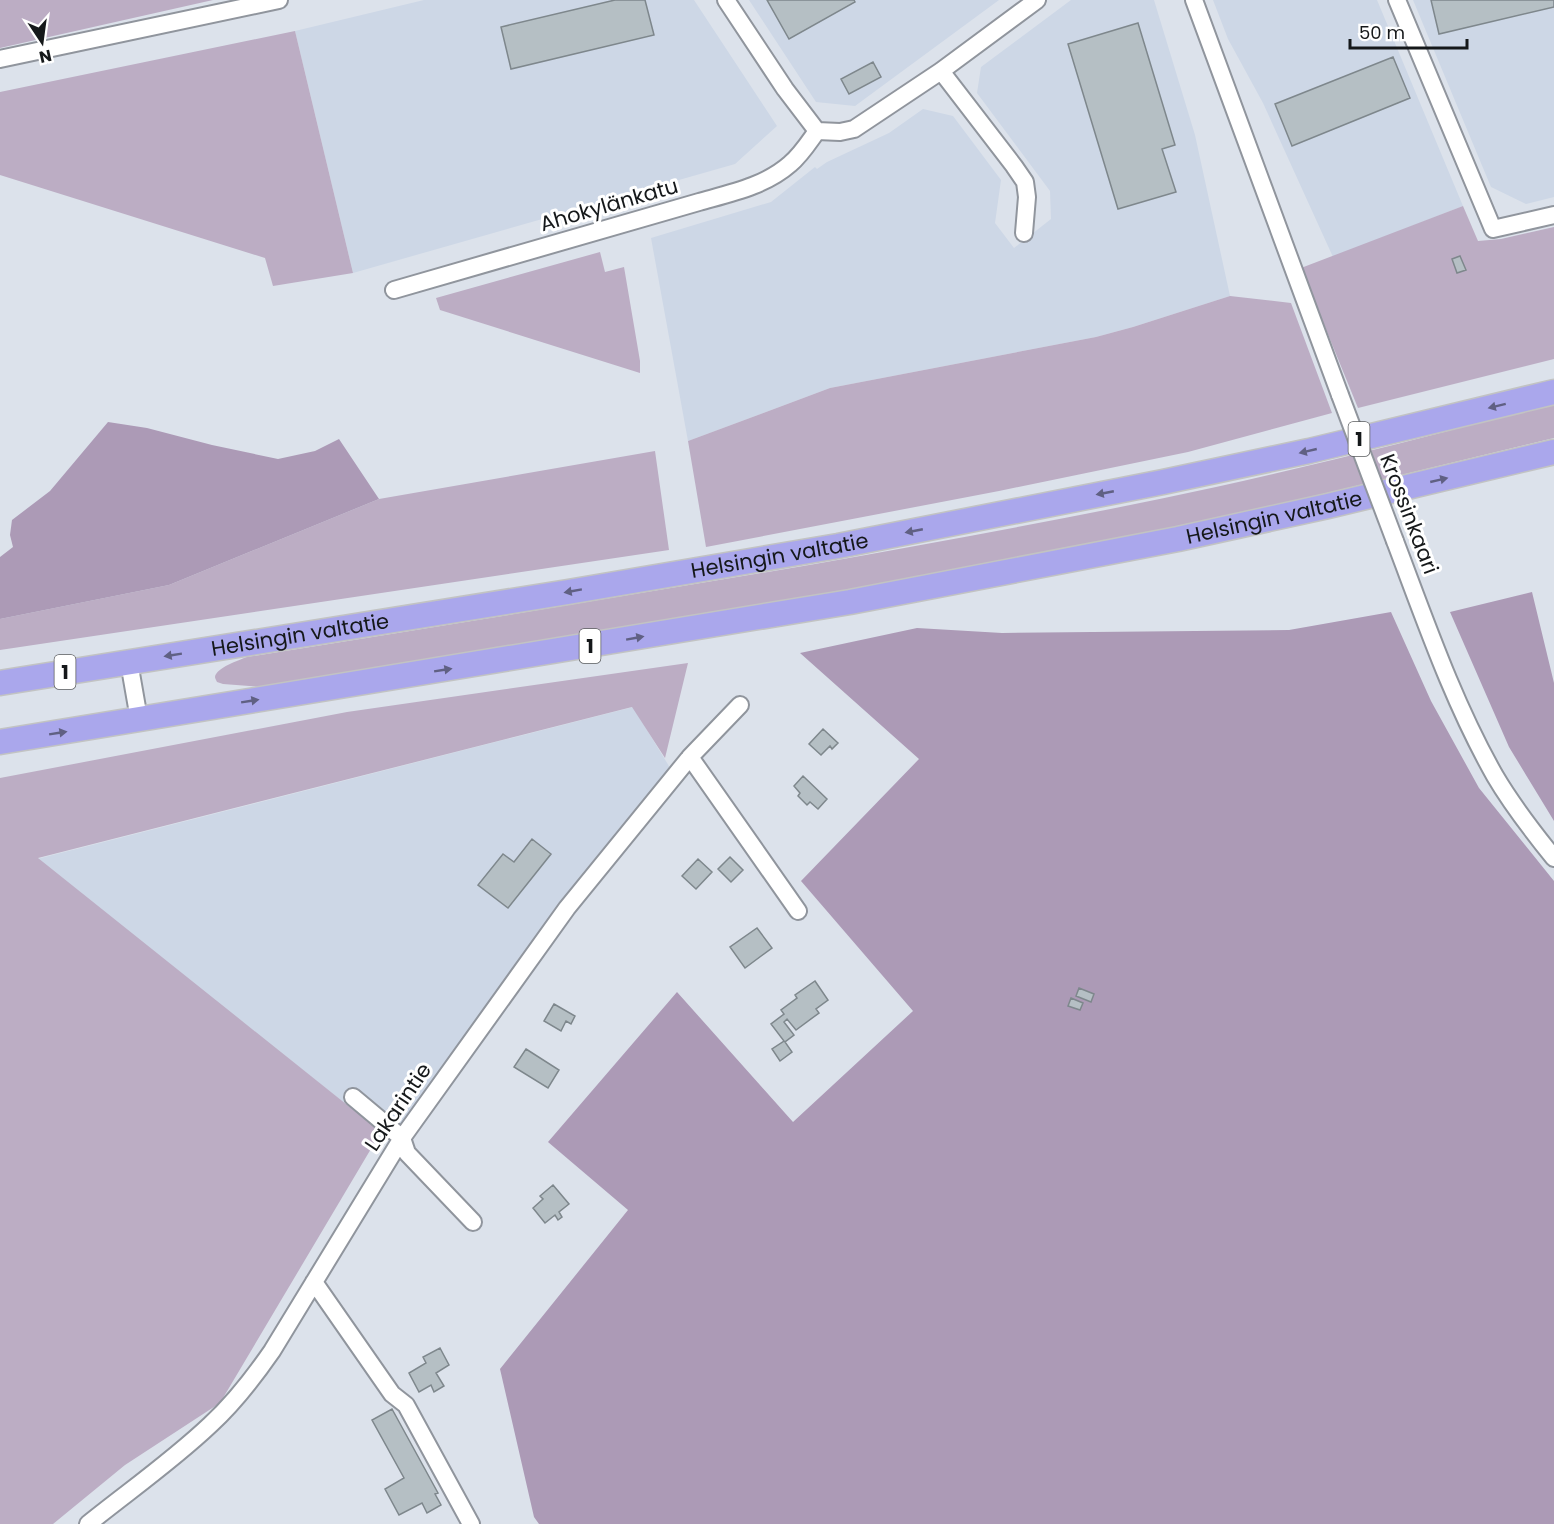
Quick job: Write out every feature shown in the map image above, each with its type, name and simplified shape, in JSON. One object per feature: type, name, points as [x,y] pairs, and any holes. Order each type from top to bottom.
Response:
[{"type":"highway","name":"Helsingin valtatie","points":[[0,683],[556,594],[837,546],[1309,451],[1554,392]]},
{"type":"highway","name":"Helsingin valtatie","points":[[0,742],[850,602],[1189,536],[1554,453]]},
{"type":"street","points":[[0,59],[259,2],[279,0]]},
{"type":"street","points":[[726,0],[785,89],[817,131],[840,132],[854,129],[940,71],[1037,0]]},
{"type":"street","name":"Krossinkaari","points":[[1194,0],[1449,681],[1496,777],[1522,817],[1554,858]]},
{"type":"street","points":[[1397,0],[1493,229],[1554,215]]},
{"type":"street","points":[[940,71],[1025,182],[1027,197],[1024,233]]},
{"type":"street","name":"Ahokylänkatu","points":[[394,290],[747,188],[769,179],[791,163],[817,131]]},
{"type":"street","points":[[129,662],[139,719]]},
{"type":"street","name":"Lakarintie","points":[[88,1524],[210,1425],[254,1377],[402,1138],[567,908],[690,757],[740,705]]},
{"type":"street","points":[[690,757],[798,911]]},
{"type":"street","points":[[353,1097],[402,1138],[407,1153],[473,1222]]},
{"type":"street","points":[[314,1282],[392,1394],[406,1405],[471,1524]]},
{"type":"shaded area","points":[[0,0],[213,0],[0,48]]},
{"type":"shaded area","points":[[424,0],[694,0],[777,126],[735,164],[353,273],[295,31]]},
{"type":"shaded area","points":[[749,0],[999,0],[855,106],[816,102]]},
{"type":"shaded area","points":[[1071,0],[1154,0],[1195,135],[1230,296],[1096,337],[830,388],[688,441],[651,238],[771,202],[815,167],[817,169],[889,133],[923,109],[953,116],[1001,180],[995,223],[1014,248],[1051,219],[1050,191],[977,93],[981,67]]},
{"type":"shaded area","points":[[1213,0],[1377,0],[1463,206],[1333,257],[1263,103],[1228,39]]},
{"type":"shaded area","points":[[1413,0],[1554,0],[1554,197],[1526,204],[1491,187]]},
{"type":"shaded area","points":[[295,31],[353,273],[273,286],[265,258],[0,175],[0,92]]},
{"type":"shaded area","points":[[1463,206],[1478,241],[1501,239],[1554,227],[1554,359],[1358,408],[1301,268]]},
{"type":"shaded area","points":[[600,252],[605,272],[624,267],[640,373],[440,310],[436,298]]},
{"type":"shaded area","points":[[1230,296],[1291,303],[1332,413],[1188,452],[706,547],[688,441],[830,388],[1096,337]]},
{"type":"shaded area","points":[[1554,403],[1554,438],[1224,518],[937,574],[678,620],[262,687],[223,684],[217,682],[215,677],[219,670],[247,657],[815,564],[1166,498],[1343,457]]},
{"type":"shaded area","points":[[108,422],[147,428],[278,459],[315,451],[339,439],[379,499],[169,585],[0,619],[0,557],[13,547],[10,535],[12,520],[50,491]]},
{"type":"shaded area","points":[[655,451],[669,550],[0,650],[0,619],[169,585],[379,499]]},
{"type":"shaded area","points":[[1532,592],[1554,683],[1554,821],[1509,747],[1450,612]]},
{"type":"shaded area","points":[[1391,612],[1431,701],[1479,788],[1554,881],[1554,1524],[539,1524],[534,1517],[500,1369],[628,1210],[548,1142],[677,992],[793,1122],[913,1011],[801,881],[919,759],[800,653],[917,628],[1002,633],[1289,630]]},
{"type":"shaded area","points":[[688,663],[665,758],[632,707],[38,858],[381,1132],[220,1403],[125,1465],[53,1524],[0,1524],[0,778],[347,712]]},
{"type":"shaded area","points":[[633,707],[675,776],[402,1138],[381,1132],[37,859]]},
{"type":"building","points":[[615,0],[645,0],[654,35],[511,69],[501,27]]},
{"type":"building","points":[[767,0],[854,0],[855,2],[789,39]]},
{"type":"building","points":[[1431,0],[1554,0],[1554,7],[1439,34]]},
{"type":"building","points":[[1138,23],[1175,145],[1162,149],[1176,192],[1118,209],[1068,44]]},
{"type":"building","points":[[1393,57],[1410,98],[1292,146],[1275,104]]},
{"type":"building","points":[[873,62],[881,77],[849,94],[841,79]]},
{"type":"building","points":[[1460,256],[1466,270],[1457,273],[1452,259]]},
{"type":"building","points":[[823,729],[838,743],[832,749],[830,746],[821,755],[809,744]]},
{"type":"building","points":[[803,776],[827,799],[818,809],[810,802],[807,805],[798,796],[800,793],[794,786]]},
{"type":"building","points":[[532,839],[551,854],[508,908],[478,885],[503,854],[514,862]]},
{"type":"building","points":[[730,857],[743,870],[731,882],[718,869]]},
{"type":"building","points":[[698,859],[712,872],[696,889],[682,876]]},
{"type":"building","points":[[757,928],[772,948],[745,968],[730,947]]},
{"type":"building","points":[[815,981],[828,1000],[816,1009],[819,1013],[796,1030],[787,1019],[784,1022],[794,1035],[785,1042],[792,1052],[780,1061],[772,1049],[784,1041],[771,1024],[784,1014],[781,1010],[797,998],[795,995]]},
{"type":"building","points":[[1079,988],[1094,994],[1091,1002],[1076,996]]},
{"type":"building","points":[[1071,998],[1083,1003],[1080,1010],[1068,1006]]},
{"type":"building","points":[[554,1004],[575,1016],[571,1024],[566,1021],[561,1031],[544,1021]]},
{"type":"building","points":[[526,1049],[559,1070],[548,1088],[514,1067]]},
{"type":"building","points":[[553,1185],[569,1204],[559,1212],[562,1217],[558,1220],[555,1215],[545,1223],[533,1208],[543,1199],[540,1196]]},
{"type":"building","points":[[440,1348],[449,1365],[436,1373],[444,1386],[434,1392],[431,1385],[419,1392],[409,1373],[426,1363],[423,1357]]},
{"type":"building","points":[[392,1409],[438,1493],[435,1494],[441,1505],[427,1513],[422,1503],[399,1515],[385,1489],[404,1478],[372,1420]]}]
